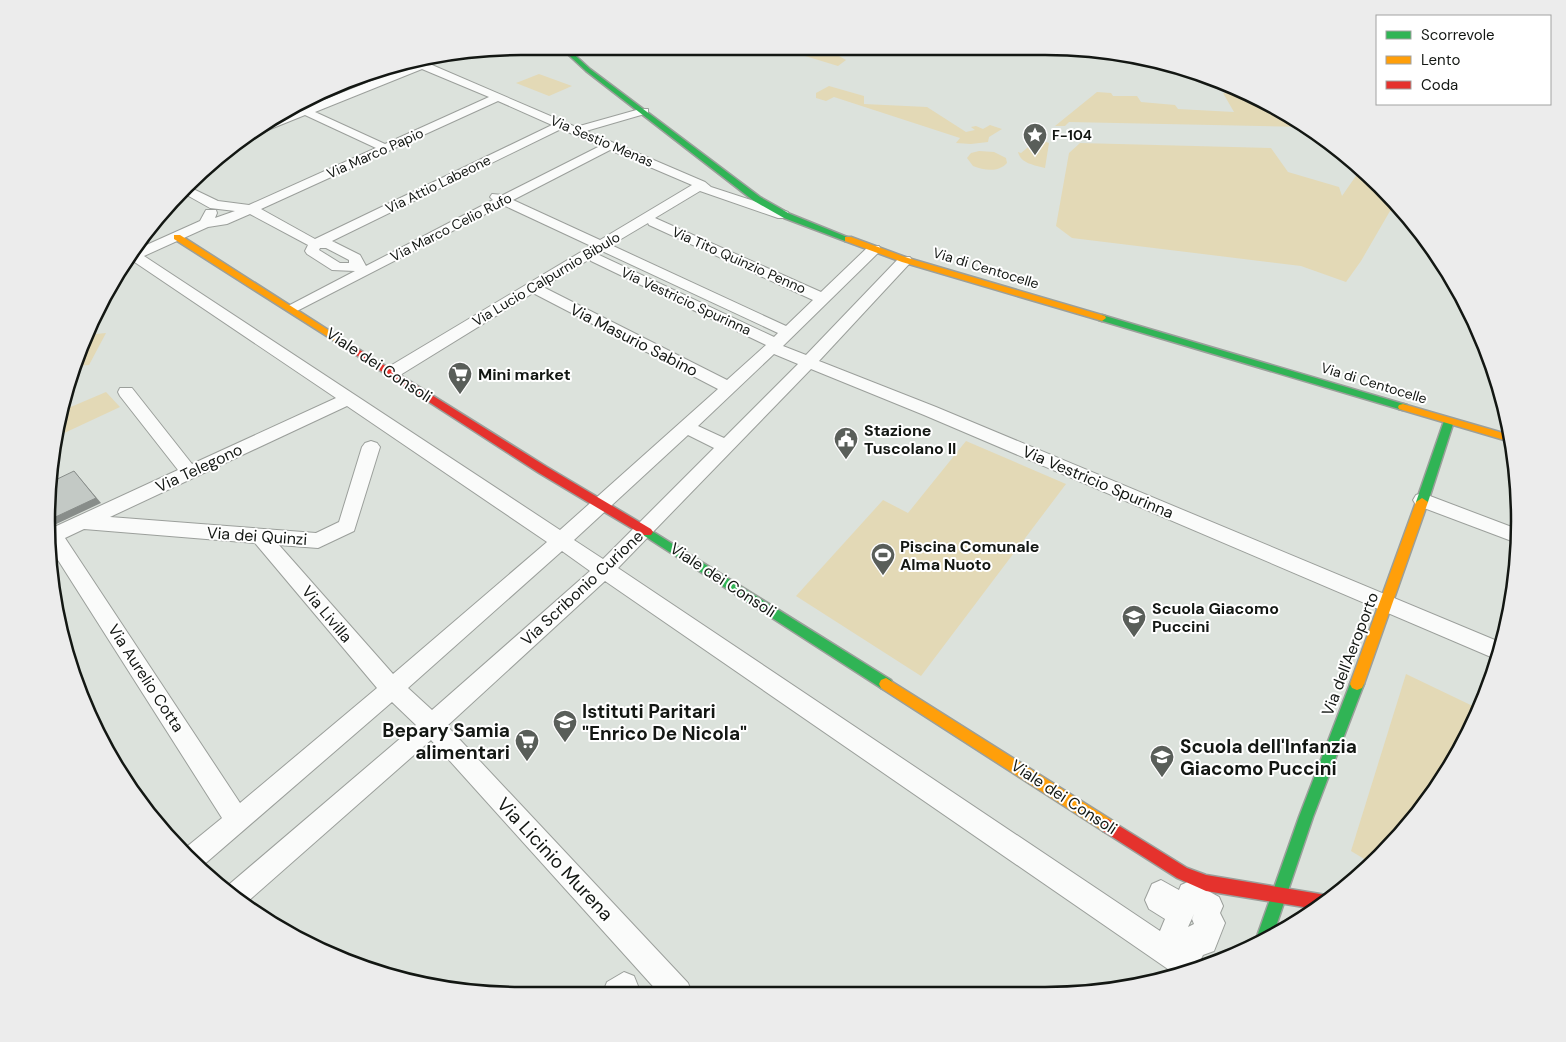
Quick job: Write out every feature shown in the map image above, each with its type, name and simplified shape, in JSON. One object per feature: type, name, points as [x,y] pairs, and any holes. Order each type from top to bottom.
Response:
[{"type":"street","name":"Via di Centocelle","points":[[572,55],[588,70],[757,199],[787,216],[905,260],[1503,437]]},
{"type":"street","name":"Via Sestio Menas","points":[[424,66],[578,130],[704,188],[787,216]]},
{"type":"street","points":[[312,104],[404,70]]},
{"type":"street","name":"Via Marco Papio","points":[[177,237],[205,224],[222,221],[498,97]]},
{"type":"street","points":[[302,110],[385,148]]},
{"type":"street","points":[[578,130],[644,111]]},
{"type":"street","name":"Via Attio Labeone","points":[[315,244],[562,124]]},
{"type":"street","name":"Via Marco Celio Rufo","points":[[289,307],[605,143]]},
{"type":"street","name":"Via Lucio Calpurnio Bibulo","points":[[602,251],[659,219],[704,188]]},
{"type":"street","name":"Via Lucio Calpurnio Bibulo","points":[[396,375],[704,188]]},
{"type":"street","points":[[190,192],[215,205],[251,208],[315,244],[330,244],[354,258],[362,269]]},
{"type":"street","name":"Via Vestricio Spurinna","points":[[499,198],[780,341]]},
{"type":"street","points":[[205,224],[215,205]]},
{"type":"street","name":"Via Tito Quinzio Penno","points":[[659,219],[828,294]]},
{"type":"street","points":[[140,254],[177,237]]},
{"type":"street","name":"Viale dei Consoli","points":[[177,237],[602,506],[645,530],[1182,873],[1206,883],[1314,901]]},
{"type":"street","points":[[196,855],[394,690],[602,506],[687,428],[728,387],[780,341],[874,249]]},
{"type":"street","points":[[136,259],[562,541],[1186,965]]},
{"type":"street","name":"Via Scribonio Curione","points":[[239,892],[432,725],[604,570],[809,362],[905,260]]},
{"type":"street","name":"Via Masurio Sabino","points":[[536,290],[728,387]]},
{"type":"street","points":[[780,341],[809,362]]},
{"type":"street","name":"Via Vestricio Spurinna","points":[[809,362],[1387,604]]},
{"type":"street","points":[[126,392],[190,473]]},
{"type":"street","name":"Via Telegono","points":[[55,535],[348,399]]},
{"type":"street","name":"Via dell'Aeroporto","points":[[1267,931],[1306,816],[1387,604],[1449,421]]},
{"type":"street","points":[[687,428],[726,446]]},
{"type":"street","name":"Via dei Quinzi","points":[[81,522],[318,541],[346,526],[371,447]]},
{"type":"street","points":[[1422,500],[1511,534]]},
{"type":"street","name":"Via Livilla","points":[[261,537],[394,690]]},
{"type":"street","name":"Via Aurelio Cotta","points":[[56,543],[238,820]]},
{"type":"street","points":[[1387,604],[1493,649]]},
{"type":"street","points":[[394,690],[432,725]]},
{"type":"street","name":"Via Licinio Murena","points":[[432,725],[672,987]]},
{"type":"shaded area","points":[[802,55],[837,55],[846,60],[838,66]]},
{"type":"shaded area","points":[[539,74],[572,86],[549,96],[516,83]]},
{"type":"shaded area","points":[[829,86],[864,96],[864,104],[927,107],[966,132],[975,130],[971,127],[976,126],[983,129],[990,125],[1002,129],[989,137],[988,142],[956,143],[960,138],[834,97],[826,101],[816,98],[816,93]]},
{"type":"shaded area","points":[[1097,92],[1111,93],[1113,96],[1137,96],[1141,102],[1175,105],[1178,109],[1234,112],[1223,93],[1230,93],[1278,117],[1293,127],[1069,122],[1065,126],[1055,126]]},
{"type":"shaded area","points":[[1038,139],[1049,143],[1045,168],[1025,162],[1018,152],[1021,153]]},
{"type":"shaded area","points":[[1080,143],[1271,148],[1288,172],[1339,187],[1342,196],[1357,175],[1375,191],[1393,212],[1390,211],[1361,261],[1346,282],[1301,266],[1072,238],[1056,226],[1069,153]]},
{"type":"shaded area","points":[[979,151],[994,152],[1006,158],[1007,163],[995,169],[973,166],[967,158],[971,153]]},
{"type":"shaded area","points":[[106,333],[89,365],[82,366],[90,343],[94,334]]},
{"type":"shaded area","points":[[106,392],[120,407],[63,433],[69,408]]},
{"type":"shaded area","points":[[966,441],[1066,484],[921,676],[796,596],[883,500],[908,513]]},
{"type":"shaded area","points":[[1406,674],[1473,706],[1449,754],[1415,805],[1365,860],[1351,851]]},
{"type":"building","points":[[74,471],[96,498],[55,517],[57,479]]},
{"type":"traffic: fast","points":[[572,55],[588,70],[757,199],[787,216],[848,239]]},
{"type":"traffic: fast","points":[[1102,318],[1403,407]]},
{"type":"traffic: fast","points":[[1422,502],[1449,421]]},
{"type":"traffic: fast","points":[[647,532],[886,684]]},
{"type":"traffic: fast","points":[[1267,931],[1306,817],[1357,684]]},
{"type":"traffic: slow","points":[[177,237],[339,340]]},
{"type":"traffic: slow","points":[[848,239],[905,260],[1102,318]]},
{"type":"traffic: slow","points":[[1403,407],[1503,437]]},
{"type":"traffic: slow","points":[[1357,684],[1422,502]]},
{"type":"traffic: slow","points":[[886,684],[1108,826]]},
{"type":"traffic: jam","points":[[339,340],[543,470],[647,532]]},
{"type":"traffic: jam","points":[[1108,826],[1182,873],[1206,883],[1314,901]]},
{"type":"place","name":"F-104","points":[[1035,156]]},
{"type":"place","name":"Mini market","points":[[460,395]]},
{"type":"place","name":"Stazione Tuscolano II","points":[[846,460]]},
{"type":"place","name":"Piscina Comunale Alma Nuoto","points":[[883,576]]},
{"type":"place","name":"Scuola Giacomo Puccini","points":[[1134,638]]},
{"type":"place","name":"Istituti Paritari \"Enrico De Nicola\"","points":[[565,743]]},
{"type":"place","name":"Bepary Samia alimentari","points":[[527,762]]},
{"type":"place","name":"Scuola dell'Infanzia Giacomo Puccini","points":[[1162,778]]}]
